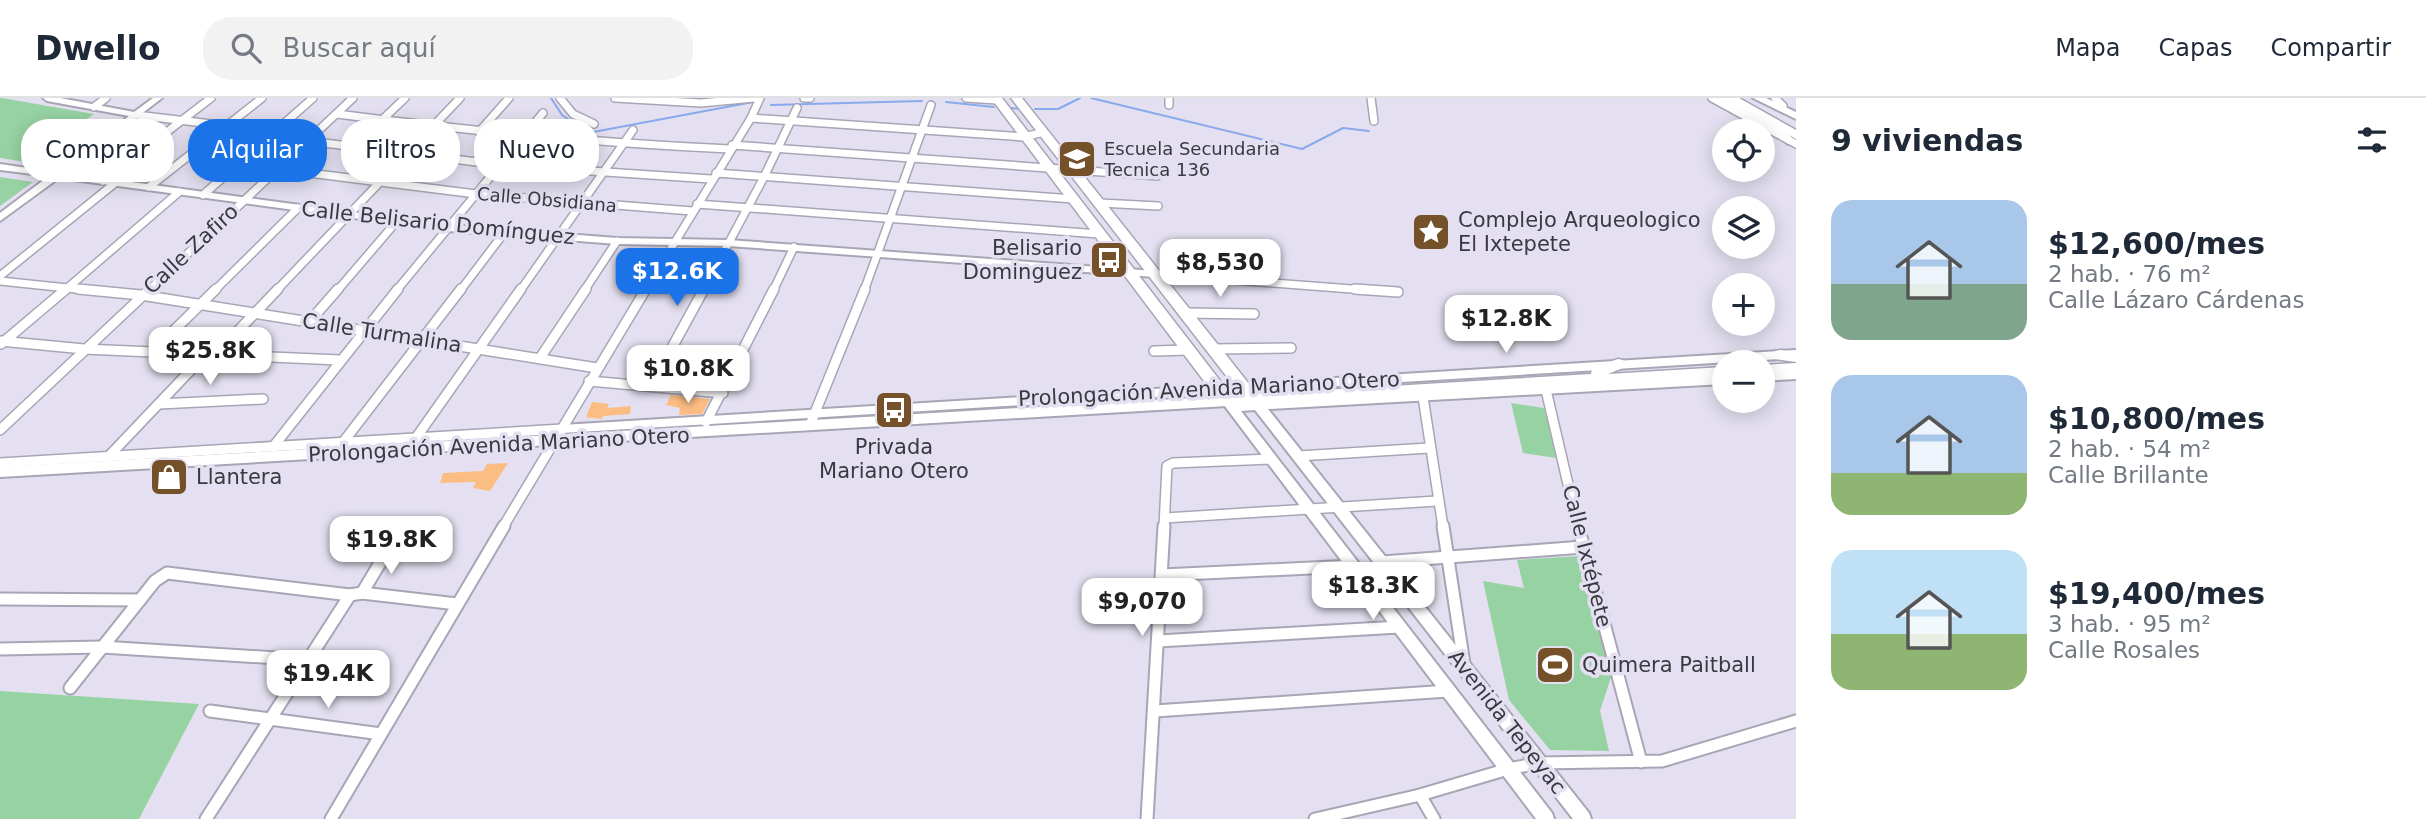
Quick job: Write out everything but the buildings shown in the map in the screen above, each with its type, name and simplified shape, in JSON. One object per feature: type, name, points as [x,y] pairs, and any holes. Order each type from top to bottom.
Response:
[{"type":"highway","points":[[1730,98],[1795,140]]},
{"type":"highway","points":[[1750,98],[1796,124]]},
{"type":"main road","name":"Avenida Tepeyac","points":[[1016,98],[1251,396]]},
{"type":"main road","points":[[1723,98],[1795,140]]},
{"type":"main road","points":[[1758,98],[1796,115]]},
{"type":"main road","points":[[1769,98],[1796,115]]},
{"type":"main road","name":"Avenida Tepeyac","points":[[997,99],[1225,399]]},
{"type":"main road","points":[[1780,355],[1796,357]]},
{"type":"main road","points":[[1775,360],[1796,357]]},
{"type":"main road","points":[[1600,375],[1618,364]]},
{"type":"main road","name":"Prolongación Avenida Mariano Otero","points":[[0,472],[386,444],[813,419],[1207,401],[1712,366]]},
{"type":"main road","points":[[1775,369],[1796,368]]},
{"type":"main road","name":"Prolongación Avenida Mariano Otero","points":[[1600,375],[1712,372]]},
{"type":"main road","points":[[1600,375],[1634,385]]},
{"type":"street","points":[[94,107],[106,98]]},
{"type":"street","points":[[130,119],[158,98]]},
{"type":"street","points":[[174,127],[211,98]]},
{"type":"street","points":[[236,119],[262,98]]},
{"type":"street","points":[[289,119],[313,98]]},
{"type":"street","name":"Calle Zafiro","points":[[327,123],[353,98]]},
{"type":"street","points":[[337,114],[383,119],[405,98]]},
{"type":"street","points":[[440,119],[460,98]]},
{"type":"street","points":[[490,119],[509,98]]},
{"type":"street","points":[[560,98],[573,114],[584,119]]},
{"type":"street","points":[[615,98],[690,106],[754,98]]},
{"type":"street","points":[[690,106],[695,98]]},
{"type":"street","points":[[331,819],[589,381],[751,118],[760,98]]},
{"type":"street","points":[[966,98],[997,99]]},
{"type":"street","points":[[1371,98],[1374,121]]},
{"type":"street","points":[[1712,98],[1795,140]]},
{"type":"street","points":[[54,99],[188,122]]},
{"type":"street","points":[[813,419],[879,253],[931,105]]},
{"type":"street","points":[[651,386],[764,177],[797,108]]},
{"type":"street","points":[[538,119],[543,113]]},
{"type":"street","points":[[751,118],[1024,137],[1044,132]]},
{"type":"street","points":[[418,435],[633,130]]},
{"type":"street","points":[[599,142],[778,148],[1157,176]]},
{"type":"street","points":[[149,187],[188,156]]},
{"type":"street","name":"Calle Belisario Domínguez","points":[[0,167],[21,170]]},
{"type":"street","points":[[599,172],[764,177],[1073,199]]},
{"type":"street","name":"Calle Obsidiana","points":[[327,176],[476,194],[584,203],[748,206],[1099,234]]},
{"type":"street","points":[[0,218],[49,182]]},
{"type":"street","name":"Calle Belisario Domínguez","points":[[109,182],[448,228],[559,238],[728,243],[1155,274]]},
{"type":"street","points":[[203,195],[218,182]]},
{"type":"street","name":"Calle Zafiro","points":[[0,430],[263,182]]},
{"type":"street","points":[[273,447],[339,360],[486,182]]},
{"type":"street","points":[[0,276],[115,183]]},
{"type":"street","points":[[108,456],[255,312],[379,183]]},
{"type":"street","points":[[1,342],[179,192]]},
{"type":"street","points":[[1100,203],[1158,206]]},
{"type":"street","points":[[152,352],[299,208]]},
{"type":"street","points":[[310,321],[397,221]]},
{"type":"street","points":[[344,442],[504,233]]},
{"type":"street","points":[[540,358],[617,241]]},
{"type":"street","points":[[706,422],[723,393],[794,247]]},
{"type":"street","points":[[1155,274],[1398,292]]},
{"type":"street","name":"Calle Turmalina","points":[[0,281],[141,295],[597,368]]},
{"type":"street","points":[[1186,313],[1254,314]]},
{"type":"street","points":[[1,342],[84,349],[339,360]]},
{"type":"street","points":[[1214,349],[1291,348]]},
{"type":"street","points":[[1154,351],[1188,350]]},
{"type":"street","name":"Prolongación Avenida Mariano Otero","points":[[1251,396],[1618,364],[1780,355]]},
{"type":"street","points":[[1775,376],[1796,375]]},
{"type":"street","points":[[589,381],[723,393]]},
{"type":"street","name":"Prolongación Avenida Mariano Otero","points":[[1251,396],[1423,397],[1712,381]]},
{"type":"street","name":"Calle Ixtépete","points":[[1546,390],[1583,547],[1641,762]]},
{"type":"street","name":"Avenida Tepeyac","points":[[1251,396],[1583,819]]},
{"type":"street","points":[[1423,397],[1465,668]]},
{"type":"street","points":[[159,404],[263,399]]},
{"type":"street","name":"Prolongación Avenida Mariano Otero","points":[[558,435],[706,422],[813,419],[906,406],[1225,399]]},
{"type":"street","name":"Avenida Tepeyac","points":[[1225,399],[1546,819]]},
{"type":"street","points":[[0,463],[344,442],[386,444],[418,435],[558,435]]},
{"type":"street","points":[[1298,456],[1429,448]]},
{"type":"street","points":[[1147,819],[1168,464],[1271,459]]},
{"type":"street","points":[[1165,519],[1437,501]]},
{"type":"street","points":[[206,819],[308,660],[392,543]]},
{"type":"street","points":[[1382,562],[1583,547]]},
{"type":"street","points":[[1162,575],[1352,566]]},
{"type":"street","points":[[69,688],[162,575],[172,573],[457,604]]},
{"type":"street","points":[[0,599],[140,600]]},
{"type":"street","points":[[1158,640],[1399,627]]},
{"type":"street","points":[[0,649],[102,647],[308,660]]},
{"type":"street","points":[[1155,711],[1448,691]]},
{"type":"street","points":[[210,711],[381,734]]},
{"type":"street","points":[[1315,819],[1345,817],[1539,762],[1641,762],[1685,756],[1722,741],[1796,721]]},
{"type":"street","points":[[1420,795],[1434,819]]},
{"type":"green space","points":[[0,98],[94,114],[87,119],[21,119],[21,161],[0,158]]},
{"type":"green space","points":[[0,177],[33,182],[0,206]]},
{"type":"green space","points":[[1511,403],[1544,408],[1557,458],[1523,453]]},
{"type":"green space","name":"Quimera Paitball","points":[[1581,556],[1611,677],[1600,711],[1609,751],[1550,750],[1509,700],[1483,581],[1524,588],[1517,560]]},
{"type":"green space","points":[[0,691],[199,704],[139,819],[0,819]]},
{"type":"waterway","points":[[551,98],[562,115],[588,133],[753,102]]},
{"type":"waterway","points":[[1035,109],[1058,109],[1080,98]]},
{"type":"waterway","points":[[1091,98],[1302,149],[1343,128],[1369,131]]},
{"type":"waterway","points":[[771,105],[922,101]]},
{"type":"waterway","points":[[946,102],[994,107]]},
{"type":"waterway","points":[[1011,108],[1021,109]]},
{"type":"place","name":"Escuela Secundaria Tecnica 136","points":[[1077,159]]},
{"type":"place","name":"Complejo Arqueologico El Ixtepete","points":[[1431,232]]},
{"type":"place","name":"Belisario Dominguez","points":[[1109,260]]},
{"type":"place","name":"Privada Mariano Otero","points":[[894,410]]},
{"type":"place","name":"Llantera","points":[[169,477]]},
{"type":"place","name":"Quimera Paitball","points":[[1555,665]]}]
